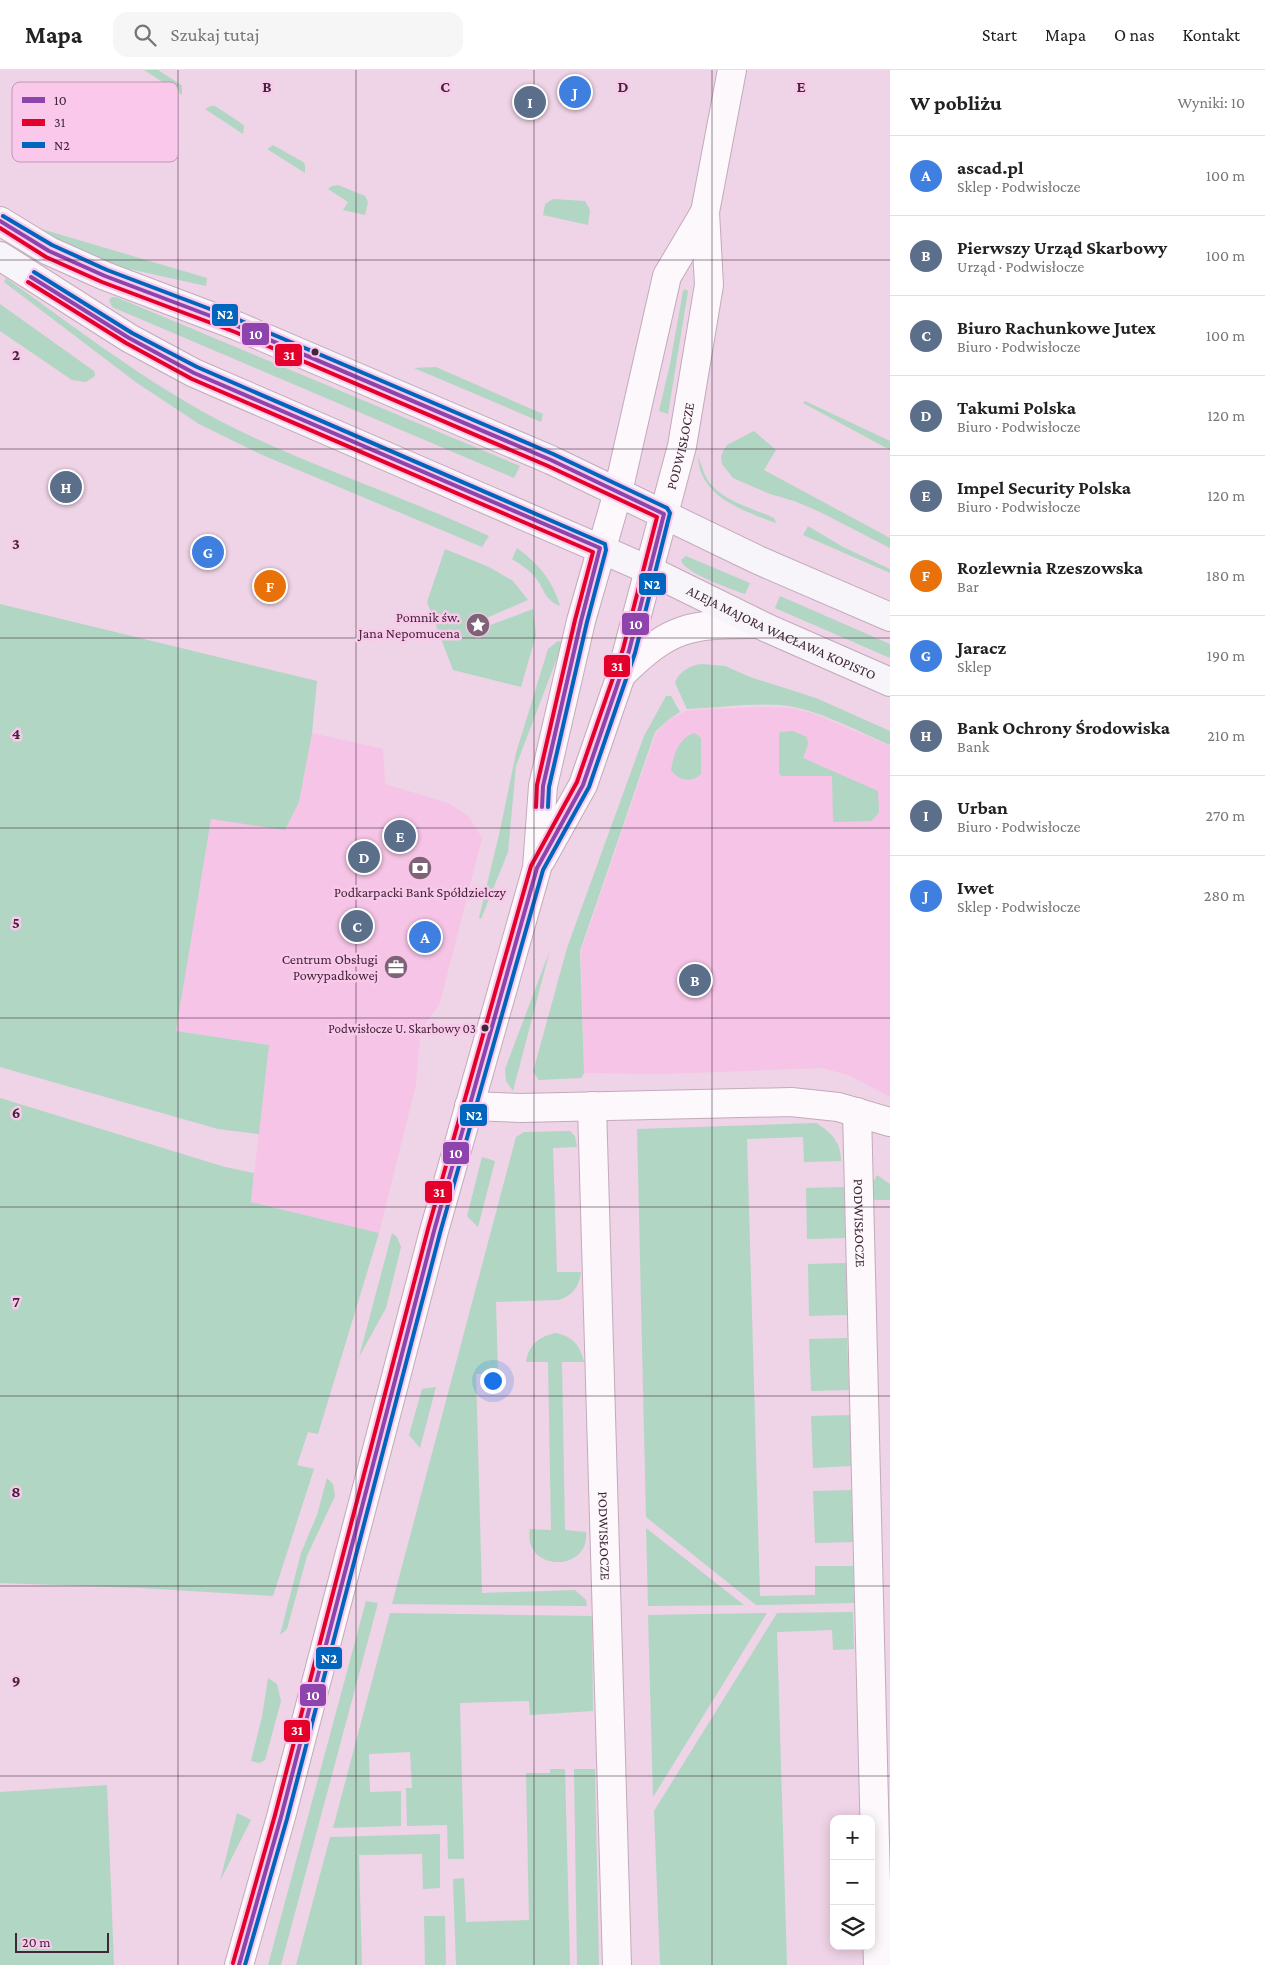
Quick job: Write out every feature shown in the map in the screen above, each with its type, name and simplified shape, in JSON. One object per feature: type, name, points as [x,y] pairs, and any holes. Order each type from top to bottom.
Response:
[{"type":"main road","points":[[0,221],[49,251],[97,272],[270,340],[551,460],[758,560],[890,617]]},
{"type":"main road","name":"ALEJA MAJORA WACŁAWA KOPISTO","points":[[0,256],[129,338],[194,373],[600,548],[649,570],[757,624],[890,682]]},
{"type":"street","name":"PODWISŁOCZE","points":[[537,868],[584,785],[621,675],[682,446],[709,285],[705,212],[732,70]]},
{"type":"street","name":"PODWISŁOCZE","points":[[239,1965],[281,1817],[434,1231],[537,868],[543,786],[581,621],[600,548],[618,492],[668,276],[705,212]]},
{"type":"street","points":[[621,675],[654,644],[685,629],[707,625],[757,624]]},
{"type":"street","points":[[469,1106],[520,1108],[791,1102],[831,1106],[890,1122]]},
{"type":"street","name":"PODWISŁOCZE","points":[[592,1106],[617,1965]]},
{"type":"street","name":"PODWISŁOCZE","points":[[857,1112],[878,1965]]},
{"type":"shaded area","points":[[792,708],[812,713],[890,746],[890,1097],[849,1075],[821,1068],[663,1074],[584,1073],[581,951],[656,733],[669,719],[689,710]]},
{"type":"shaded area","points":[[312,733],[383,749],[385,784],[448,803],[468,816],[482,838],[440,1003],[420,1032],[416,1084],[379,1233],[251,1202],[269,1045],[176,1031],[211,819],[299,802]]},
{"type":"green space","points":[[144,70],[158,70],[177,82],[162,82]]},
{"type":"green space","points":[[178,83],[182,86],[182,95],[178,92]]},
{"type":"green space","points":[[215,106],[241,123],[244,126],[243,134],[205,109]]},
{"type":"green space","points":[[273,145],[303,162],[305,173],[267,149]]},
{"type":"green space","points":[[338,185],[365,196],[368,202],[365,215],[343,210],[348,202],[328,189]]},
{"type":"green space","points":[[553,199],[585,201],[590,210],[588,225],[543,215],[545,204]]},
{"type":"green space","points":[[28,225],[207,278],[206,286],[125,268],[55,241]]},
{"type":"green space","points":[[6,278],[128,365],[223,423],[286,452],[489,536],[482,547],[260,454],[199,424],[137,383],[4,282]]},
{"type":"green space","points":[[685,289],[688,291],[668,414],[659,411],[670,364],[683,291]]},
{"type":"green space","points":[[112,297],[116,297],[520,466],[514,478],[112,307],[109,300]]},
{"type":"green space","points":[[0,304],[94,371],[95,376],[86,382],[72,380],[0,331]]},
{"type":"green space","points":[[436,367],[543,414],[541,422],[414,368]]},
{"type":"green space","points":[[805,401],[890,441],[890,450],[803,403]]},
{"type":"green space","points":[[754,431],[776,450],[764,470],[890,538],[890,548],[818,511],[770,494],[733,478],[722,464],[721,457],[723,451],[727,445]]},
{"type":"green space","points":[[698,457],[705,476],[721,494],[737,503],[774,518],[776,523],[726,501],[715,492],[701,471]]},
{"type":"green space","points":[[808,526],[843,547],[890,569],[890,573],[803,535]]},
{"type":"green space","points":[[517,548],[544,573],[553,588],[560,606],[547,597],[532,574],[512,559]]},
{"type":"green space","points":[[445,549],[489,567],[513,581],[528,600],[482,620],[481,616],[471,620],[478,636],[487,632],[485,627],[533,609],[536,635],[521,687],[453,670],[427,602]]},
{"type":"green space","points":[[686,556],[750,583],[745,594],[709,580],[690,570],[681,560]]},
{"type":"green space","points":[[780,596],[890,644],[890,658],[775,608]]},
{"type":"green space","points":[[0,604],[317,681],[312,733],[299,802],[285,830],[211,819],[176,1031],[269,1045],[259,1134],[218,1129],[0,1067]]},
{"type":"green space","points":[[558,641],[562,642],[562,645],[516,766],[508,852],[481,919],[479,918],[516,753],[548,649]]},
{"type":"green space","points":[[702,664],[725,666],[750,677],[816,698],[890,731],[890,745],[831,719],[794,707],[756,705],[687,709],[675,683],[679,675],[686,669]]},
{"type":"green space","points":[[666,696],[671,696],[680,712],[655,732],[580,951],[584,1073],[581,1078],[539,1080],[533,1072],[567,948],[644,736]]},
{"type":"green space","points":[[793,731],[807,737],[808,744],[803,758],[878,791],[879,813],[871,821],[833,822],[832,776],[781,776],[779,773],[779,734],[780,732]]},
{"type":"green space","points":[[695,733],[701,738],[701,774],[693,779],[685,780],[671,770],[672,764],[681,742],[689,735]]},
{"type":"green space","points":[[550,950],[513,1091],[506,1081],[505,1069]]},
{"type":"green space","points":[[0,1098],[225,1167],[254,1173],[251,1202],[379,1233],[318,1434],[308,1432],[297,1465],[314,1469],[273,1596],[140,1588],[0,1583]]},
{"type":"green space","points":[[816,1123],[827,1130],[837,1143],[841,1154],[841,1161],[804,1162],[803,1137],[747,1139],[760,1596],[815,1595],[815,1566],[853,1566],[854,1603],[756,1605],[646,1517],[637,1129]]},
{"type":"green space","points":[[570,1131],[575,1136],[577,1147],[553,1148],[557,1272],[581,1272],[579,1282],[572,1293],[559,1300],[496,1302],[498,1373],[476,1374],[482,1593],[575,1590],[586,1600],[587,1606],[392,1604],[516,1137],[524,1132]]},
{"type":"green space","points":[[482,1157],[495,1161],[478,1227],[467,1216]]},
{"type":"green space","points":[[877,1175],[890,1184],[890,1200],[871,1200],[874,1181]]},
{"type":"green space","points":[[844,1187],[845,1238],[807,1239],[806,1188]]},
{"type":"green space","points":[[392,1233],[397,1237],[401,1247],[386,1308],[359,1357]]},
{"type":"green space","points":[[846,1263],[847,1315],[809,1316],[808,1264]]},
{"type":"green space","points":[[555,1333],[566,1336],[578,1346],[584,1362],[562,1362],[565,1530],[586,1532],[584,1545],[578,1555],[568,1560],[556,1562],[545,1560],[536,1553],[530,1543],[530,1529],[551,1530],[548,1362],[526,1362],[529,1351],[539,1339]]},
{"type":"green space","points":[[847,1338],[849,1390],[811,1391],[809,1339]]},
{"type":"green space","points":[[436,1387],[420,1448],[409,1435],[422,1389]]},
{"type":"green space","points":[[850,1415],[851,1466],[813,1468],[811,1416]]},
{"type":"green space","points":[[327,1478],[333,1484],[335,1496],[307,1556],[287,1629],[280,1635],[301,1553],[317,1515]]},
{"type":"green space","points":[[851,1490],[853,1542],[815,1543],[813,1491]]},
{"type":"green space","points":[[646,1528],[744,1605],[648,1606]]},
{"type":"green space","points":[[366,1601],[378,1603],[281,1965],[268,1965]]},
{"type":"green space","points":[[853,1612],[854,1649],[833,1650],[832,1630],[777,1632],[787,1965],[660,1965],[654,1811],[777,1613]]},
{"type":"green space","points":[[390,1613],[592,1616],[593,1711],[530,1715],[529,1701],[460,1703],[464,1859],[448,1859],[447,1825],[407,1826],[406,1788],[412,1788],[410,1752],[369,1754],[370,1792],[401,1791],[401,1826],[333,1828]]},
{"type":"green space","points":[[767,1613],[653,1797],[648,1615]]},
{"type":"green space","points":[[268,1678],[277,1684],[281,1701],[265,1760],[259,1763],[251,1761],[262,1717]]},
{"type":"green space","points":[[550,1769],[565,1769],[570,1965],[456,1965],[453,1879],[464,1878],[466,1922],[529,1920],[526,1773],[550,1773]]},
{"type":"green space","points":[[574,1769],[595,1769],[599,1965],[577,1965]]},
{"type":"green space","points":[[107,1785],[114,1965],[0,1965],[0,1792]]},
{"type":"green space","points":[[237,1813],[251,1820],[220,1881]]},
{"type":"green space","points":[[440,1834],[440,1888],[423,1889],[422,1854],[359,1855],[362,1965],[296,1965],[330,1837]]},
{"type":"green space","points":[[424,1916],[445,1916],[446,1965],[425,1965]]},
{"type":"transit line","name":"N2","points":[[3,216],[52,245],[107,270],[239,320],[553,454],[667,508],[670,513],[635,653],[589,787],[543,870],[440,1233],[287,1819],[245,1965]]},
{"type":"transit line","name":"10","points":[[0,221],[49,251],[105,276],[237,326],[551,460],[664,514],[629,651],[583,785],[537,868],[434,1231],[281,1817],[239,1965]]},
{"type":"transit line","name":"31","points":[[0,228],[46,257],[102,282],[235,332],[548,466],[657,517],[623,649],[577,782],[531,866],[428,1229],[275,1815],[233,1963]]},
{"type":"transit line","name":"N2","points":[[34,272],[132,333],[197,367],[605,544],[606,550],[587,622],[549,787],[548,807]]},
{"type":"transit line","name":"10","points":[[31,277],[129,338],[194,373],[600,548],[543,786],[542,807]]},
{"type":"transit line","name":"31","points":[[28,282],[126,343],[192,379],[593,552],[575,620],[537,785],[536,807]]},
{"type":"place","name":"Iwet","points":[[575,92]]},
{"type":"place","name":"Urban","points":[[530,102]]},
{"type":"place","name":"Bank Ochrony Środowiska","points":[[66,487]]},
{"type":"place","name":"Jaracz","points":[[208,552]]},
{"type":"place","name":"Rozlewnia Rzeszowska","points":[[270,586]]},
{"type":"place","name":"Pomnik św. Jana Nepomucena","points":[[478,625]]},
{"type":"place","name":"Impel Security Polska","points":[[400,836]]},
{"type":"place","name":"Takumi Polska","points":[[364,857]]},
{"type":"place","name":"Podkarpacki Bank Spółdzielczy","points":[[420,868]]},
{"type":"place","name":"Biuro Rachunkowe Jutex","points":[[357,926]]},
{"type":"place","name":"ascad.pl","points":[[425,937]]},
{"type":"place","name":"Centrum Obsługi Powypadkowej","points":[[396,967]]},
{"type":"place","name":"Pierwszy Urząd Skarbowy","points":[[695,980]]},
{"type":"place","name":"Podwisłocze U. Skarbowy 03","points":[[485,1028]]}]
